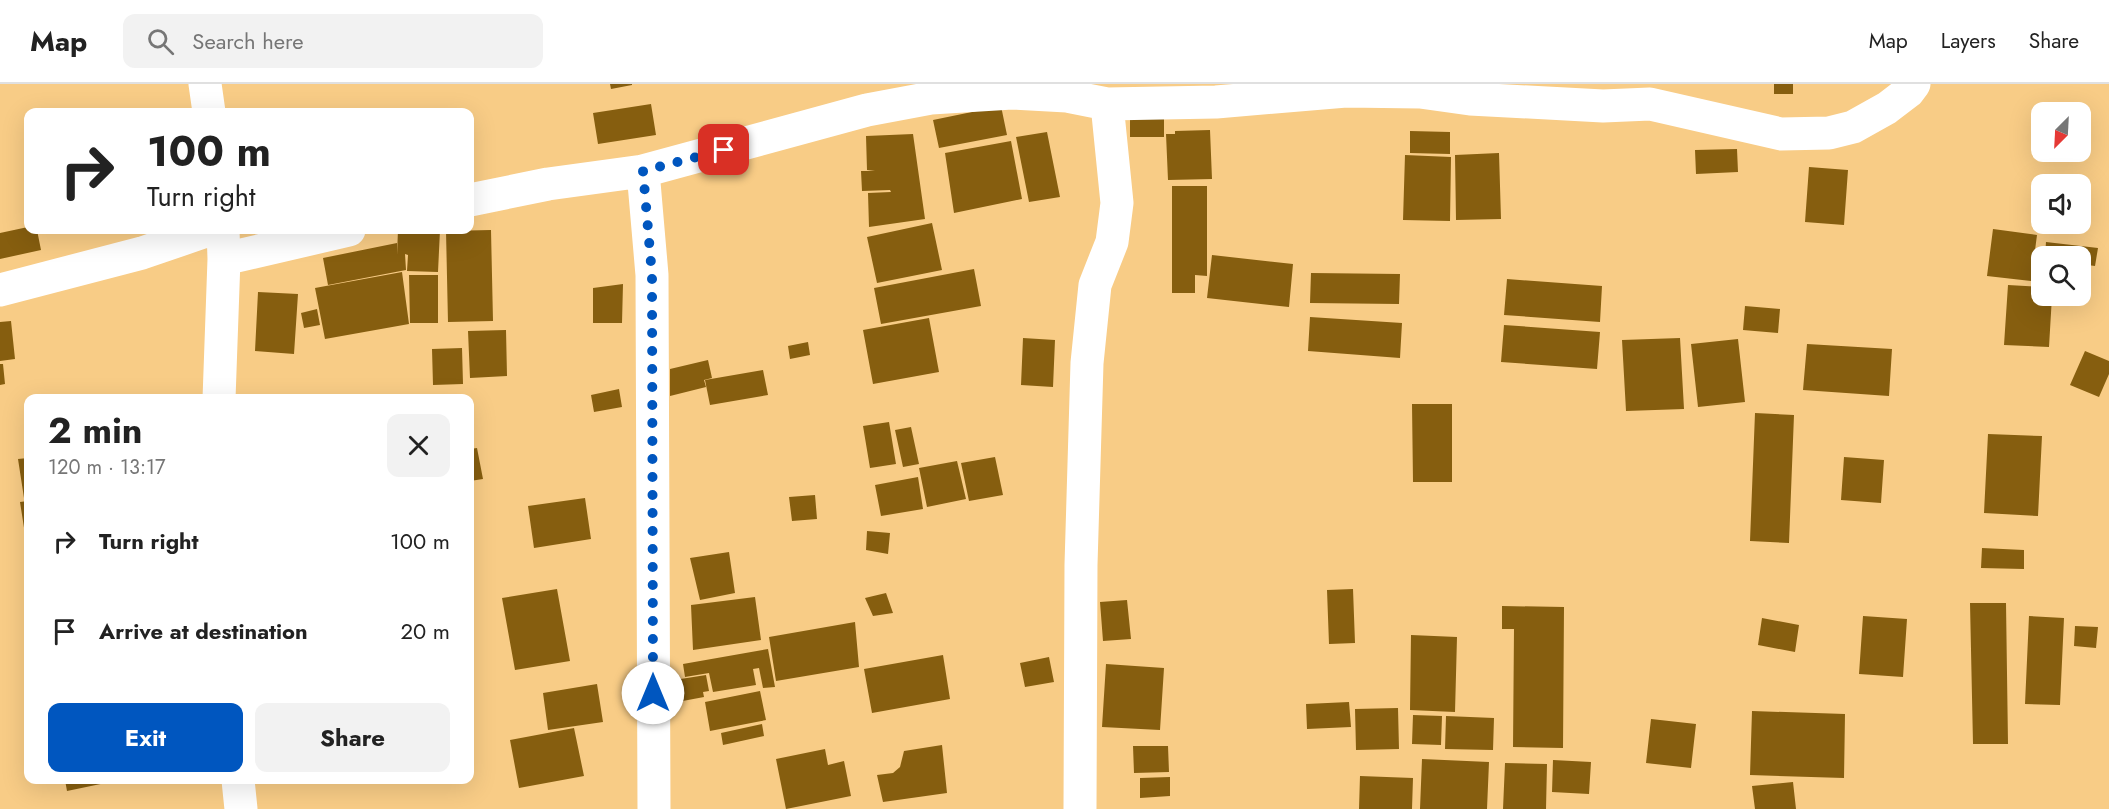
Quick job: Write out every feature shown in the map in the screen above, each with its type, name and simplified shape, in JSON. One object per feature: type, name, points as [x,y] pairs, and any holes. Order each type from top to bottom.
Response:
[{"type":"street","points":[[205,84],[208,108]]},
{"type":"street","points":[[474,199],[548,184],[643,171],[867,110],[931,98],[1012,93],[1066,96],[1107,105],[1216,102],[1346,91],[1420,92],[1470,99],[1603,106],[1650,105],[1780,134],[1820,133],[1853,127],[1887,108],[1908,92],[1914,84]]},
{"type":"street","points":[[1080,809],[1081,554],[1086,363],[1095,285],[1112,242],[1117,203],[1107,105]]},
{"type":"street","points":[[643,171],[652,275],[654,809]]},
{"type":"street","points":[[0,290],[142,253],[197,234]]},
{"type":"street","points":[[219,394],[224,244],[313,234]]},
{"type":"street","points":[[238,784],[241,809]]},
{"type":"building","points":[[610,84],[632,84],[632,85],[611,89]]},
{"type":"building","points":[[1774,84],[1793,84],[1793,94],[1774,94]]},
{"type":"building","points":[[651,104],[656,135],[598,144],[593,113]]},
{"type":"building","points":[[1001,106],[1007,135],[939,148],[933,120]]},
{"type":"building","points":[[1130,113],[1164,113],[1164,137],[1130,137]]},
{"type":"building","points":[[1210,130],[1212,179],[1168,180],[1166,134],[1175,134],[1175,131]]},
{"type":"building","points":[[1410,131],[1450,132],[1450,154],[1410,153]]},
{"type":"building","points":[[1047,132],[1060,197],[1029,202],[1016,137]]},
{"type":"building","points":[[913,134],[925,219],[869,227],[868,193],[891,192],[890,190],[862,191],[861,171],[875,171],[867,170],[866,136]]},
{"type":"building","points":[[1011,141],[1022,199],[954,213],[945,153]]},
{"type":"building","points":[[1737,149],[1738,172],[1696,174],[1695,150]]},
{"type":"building","points":[[1499,153],[1501,219],[1456,220],[1455,155]]},
{"type":"building","points":[[1405,155],[1451,157],[1450,221],[1403,220]]},
{"type":"building","points":[[1809,167],[1848,170],[1844,225],[1805,222]]},
{"type":"building","points":[[1172,186],[1207,186],[1207,276],[1195,275],[1195,293],[1172,293]]},
{"type":"building","points":[[932,223],[942,270],[877,283],[867,237]]},
{"type":"building","points":[[24,228],[24,234],[38,234],[41,250],[0,259],[0,233]]},
{"type":"building","points":[[1993,229],[2037,235],[2036,246],[2031,246],[2031,281],[1987,276]]},
{"type":"building","points":[[474,230],[491,230],[493,321],[448,322],[446,234],[474,234]]},
{"type":"building","points":[[398,234],[440,234],[438,272],[407,271],[408,255],[405,254],[406,270],[328,285],[323,258],[397,243],[397,255]]},
{"type":"building","points":[[2046,242],[2081,246],[2046,246]]},
{"type":"building","points":[[2091,247],[2098,248],[2095,266],[2091,265]]},
{"type":"building","points":[[1212,255],[1293,264],[1289,307],[1207,298]]},
{"type":"building","points":[[974,269],[981,306],[881,324],[874,288]]},
{"type":"building","points":[[402,272],[409,324],[325,339],[315,288]]},
{"type":"building","points":[[1311,273],[1400,274],[1399,304],[1310,303]]},
{"type":"building","points":[[409,275],[438,275],[438,323],[410,323]]},
{"type":"building","points":[[1507,279],[1602,286],[1600,322],[1504,315]]},
{"type":"building","points":[[623,284],[622,323],[593,323],[593,288]]},
{"type":"building","points":[[2008,285],[2031,286],[2031,306],[2051,306],[2049,347],[2004,345]]},
{"type":"building","points":[[258,292],[298,294],[294,354],[255,351]]},
{"type":"building","points":[[1745,306],[1780,309],[1778,333],[1743,330]]},
{"type":"building","points":[[317,309],[320,325],[304,328],[301,313]]},
{"type":"building","points":[[1310,317],[1402,323],[1400,358],[1308,351]]},
{"type":"building","points":[[929,318],[939,372],[873,384],[863,330]]},
{"type":"building","points":[[11,321],[15,359],[0,361],[0,322]]},
{"type":"building","points":[[1504,325],[1600,332],[1597,369],[1501,362]]},
{"type":"building","points":[[506,330],[507,376],[470,378],[468,331]]},
{"type":"building","points":[[1023,338],[1055,340],[1053,387],[1021,385]]},
{"type":"building","points":[[1680,338],[1684,409],[1626,411],[1622,340]]},
{"type":"building","points":[[1738,339],[1745,402],[1698,407],[1691,344]]},
{"type":"building","points":[[808,342],[810,355],[790,359],[788,346]]},
{"type":"building","points":[[1807,344],[1892,349],[1889,396],[1803,390]]},
{"type":"building","points":[[462,348],[463,384],[433,385],[432,349]]},
{"type":"building","points":[[2085,351],[2109,361],[2109,374],[2099,397],[2070,385]]},
{"type":"building","points":[[708,360],[712,378],[704,380],[706,387],[670,396],[670,369]]},
{"type":"building","points":[[0,364],[3,364],[5,384],[0,385]]},
{"type":"building","points":[[763,370],[768,395],[710,405],[705,380]]},
{"type":"building","points":[[619,389],[622,407],[594,412],[591,395]]},
{"type":"building","points":[[1412,404],[1452,404],[1452,482],[1413,482]]},
{"type":"building","points":[[1755,413],[1794,415],[1789,543],[1750,541]]},
{"type":"building","points":[[889,422],[896,464],[870,468],[863,426]]},
{"type":"building","points":[[911,427],[919,464],[903,467],[895,430]]},
{"type":"building","points":[[1988,434],[2042,436],[2038,516],[1984,513]]},
{"type":"building","points":[[474,448],[477,448],[483,479],[474,480]]},
{"type":"building","points":[[995,457],[1003,495],[969,501],[961,463]]},
{"type":"building","points":[[1844,457],[1884,460],[1881,503],[1841,500]]},
{"type":"building","points":[[24,458],[24,498],[18,459]]},
{"type":"building","points":[[957,461],[966,499],[927,507],[919,468]]},
{"type":"building","points":[[918,477],[923,509],[881,516],[875,485]]},
{"type":"building","points":[[815,495],[817,519],[792,521],[789,497]]},
{"type":"building","points":[[585,498],[591,539],[534,548],[528,506]]},
{"type":"building","points":[[20,502],[24,502],[24,528]]},
{"type":"building","points":[[867,531],[890,533],[888,554],[866,550]]},
{"type":"building","points":[[1982,548],[2024,550],[2024,569],[1981,568]]},
{"type":"building","points":[[729,552],[735,593],[700,600],[690,558]]},
{"type":"building","points":[[557,589],[570,661],[515,670],[502,598]]},
{"type":"building","points":[[1353,589],[1355,643],[1329,644],[1327,590]]},
{"type":"building","points":[[886,593],[893,613],[873,616],[865,598]]},
{"type":"building","points":[[755,597],[761,640],[693,650],[691,605]]},
{"type":"building","points":[[1127,600],[1131,639],[1103,641],[1100,602]]},
{"type":"building","points":[[1970,603],[2006,603],[2008,744],[1973,744]]},
{"type":"building","points":[[1502,606],[1564,607],[1563,748],[1513,747],[1514,629],[1502,629]]},
{"type":"building","points":[[1863,616],[1907,619],[1903,677],[1859,674]]},
{"type":"building","points":[[2029,616],[2064,618],[2060,705],[2025,704]]},
{"type":"building","points":[[1762,618],[1799,625],[1795,652],[1758,645]]},
{"type":"building","points":[[855,622],[859,667],[776,681],[769,637]]},
{"type":"building","points":[[2075,626],[2098,627],[2096,648],[2074,646]]},
{"type":"building","points":[[1411,635],[1457,637],[1455,712],[1410,710]]},
{"type":"building","points":[[768,649],[775,687],[763,688],[759,668],[753,669],[756,685],[713,692],[709,673],[685,677],[683,664]]},
{"type":"building","points":[[943,655],[950,699],[872,713],[864,669]]},
{"type":"building","points":[[1049,657],[1054,682],[1025,687],[1020,663]]},
{"type":"building","points":[[1106,664],[1164,668],[1160,730],[1102,727]]},
{"type":"building","points":[[706,675],[709,691],[703,692],[704,697],[672,703],[668,681]]},
{"type":"building","points":[[597,684],[603,722],[548,730],[543,693]]},
{"type":"building","points":[[760,691],[766,720],[710,731],[705,702]]},
{"type":"building","points":[[1349,702],[1351,727],[1307,729],[1306,704]]},
{"type":"building","points":[[1398,708],[1399,749],[1356,750],[1355,709]]},
{"type":"building","points":[[1752,711],[1845,714],[1844,778],[1750,775]]},
{"type":"building","points":[[1413,715],[1442,716],[1441,745],[1412,744]]},
{"type":"building","points":[[1446,716],[1494,718],[1493,750],[1445,749]]},
{"type":"building","points":[[1651,719],[1696,724],[1691,768],[1646,763]]},
{"type":"building","points":[[762,724],[764,736],[723,745],[721,733]]},
{"type":"building","points":[[574,728],[584,776],[519,788],[510,740]]},
{"type":"building","points":[[942,745],[947,793],[883,802],[877,775],[893,773],[900,767],[904,751]]},
{"type":"building","points":[[1133,746],[1168,746],[1169,772],[1134,773]]},
{"type":"building","points":[[825,749],[828,765],[844,761],[851,796],[786,809],[776,759]]},
{"type":"building","points":[[1422,759],[1489,762],[1487,809],[1420,809]]},
{"type":"building","points":[[1553,760],[1591,762],[1589,794],[1552,792]]},
{"type":"building","points":[[1505,763],[1547,764],[1546,809],[1503,809]]},
{"type":"building","points":[[1360,776],[1413,778],[1412,809],[1359,809]]},
{"type":"building","points":[[1170,777],[1170,796],[1140,798],[1140,778]]},
{"type":"building","points":[[1793,782],[1796,809],[1755,809],[1752,786]]},
{"type":"building","points":[[66,784],[101,784],[67,791]]},
{"type":"route","points":[[653,693],[652,275],[643,171],[724,150]]}]
